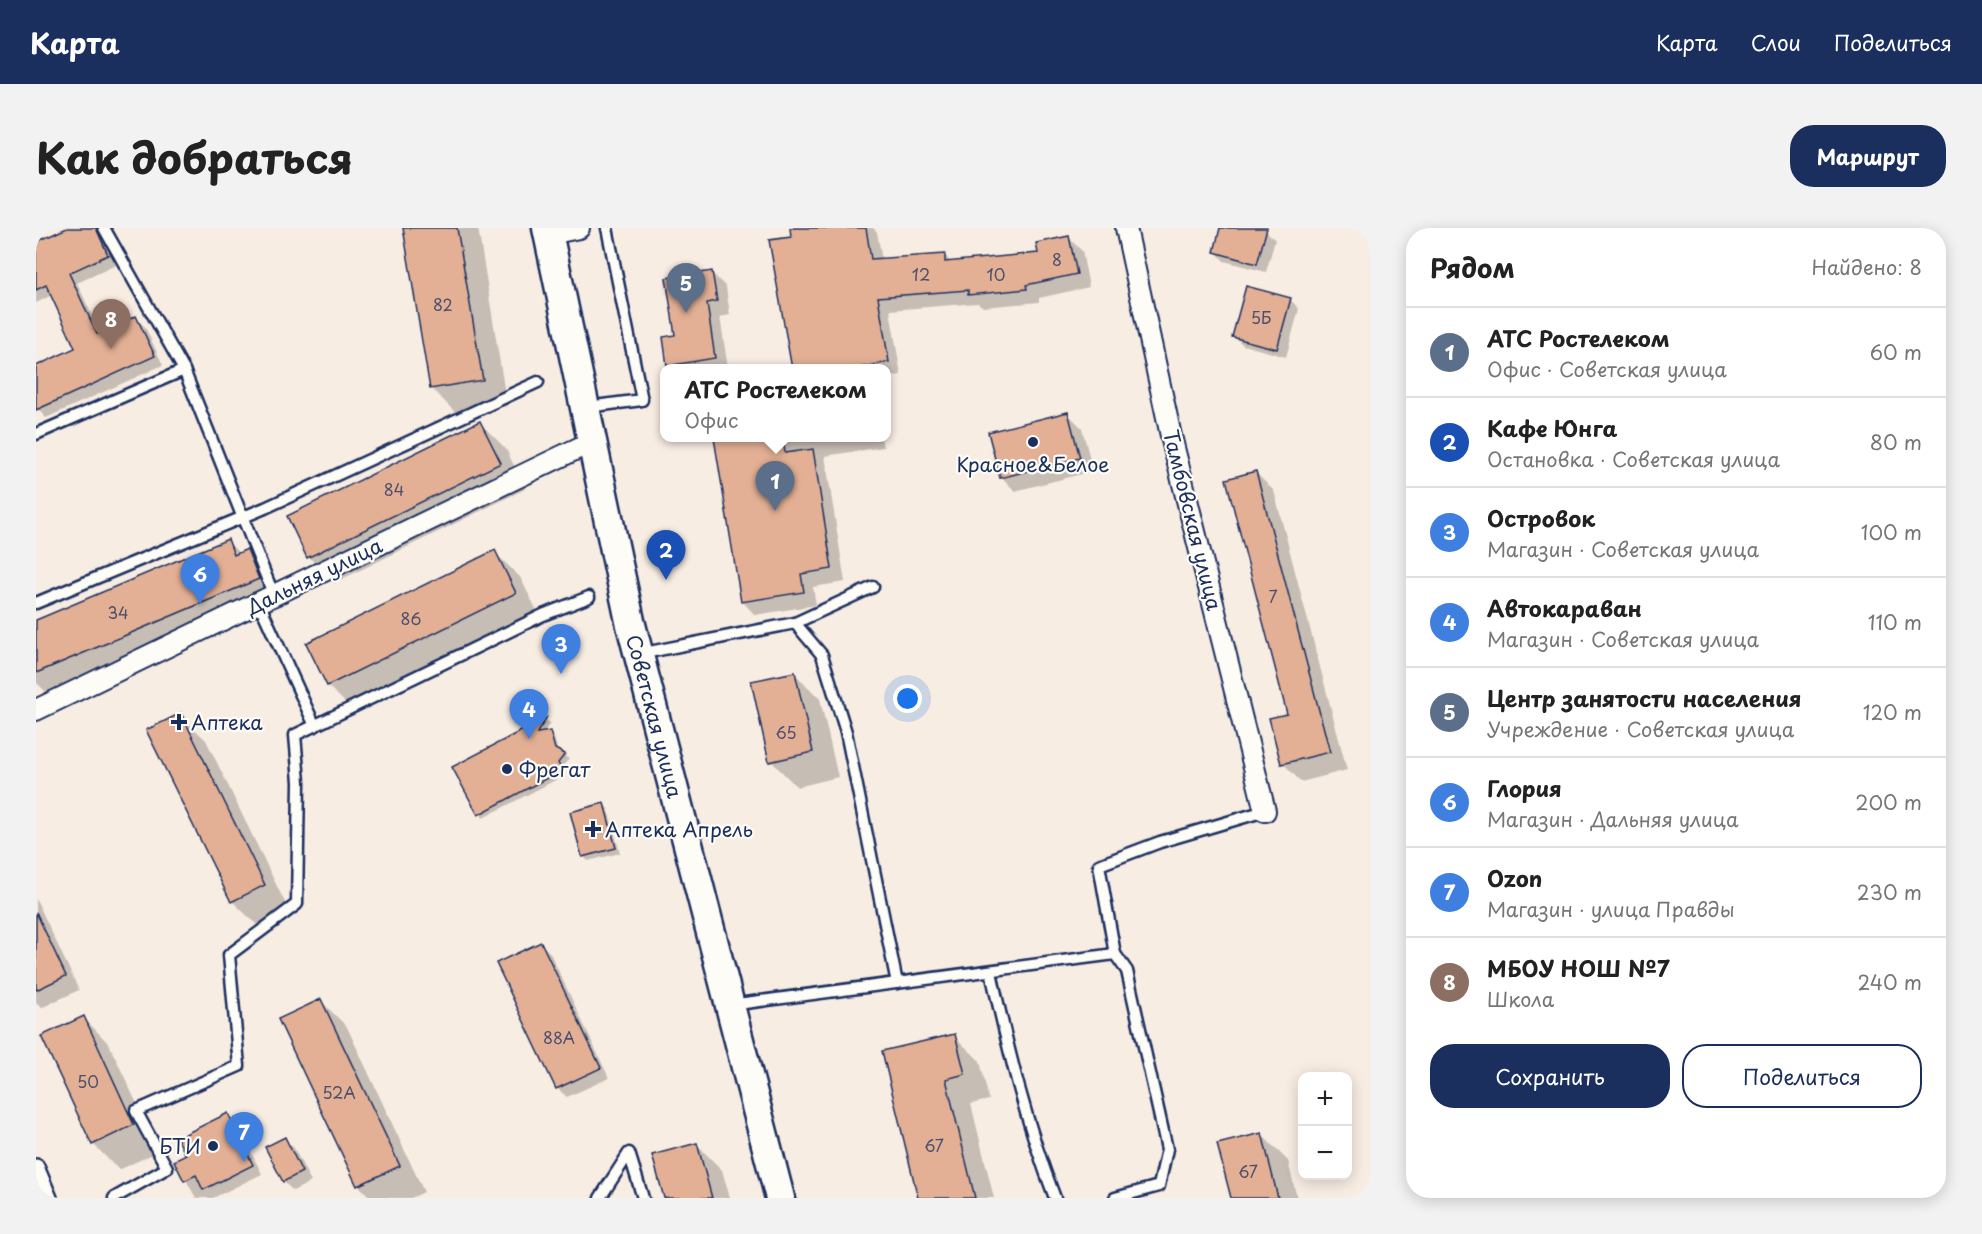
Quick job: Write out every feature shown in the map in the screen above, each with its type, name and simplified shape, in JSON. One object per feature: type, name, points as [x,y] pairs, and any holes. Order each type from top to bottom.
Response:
[{"type":"main road","name":"Советская улица","points":[[548,231],[591,442],[639,654],[780,1198]]},
{"type":"street","points":[[548,231],[579,228]]},
{"type":"street","name":"Тамбовская улица","points":[[1126,228],[1171,436],[1265,811]]},
{"type":"street","name":"Дальняя улица","points":[[36,710],[591,442]]},
{"type":"street","points":[[36,1167],[49,1198]]},
{"type":"lane","points":[[104,228],[184,370],[242,518],[267,599],[315,726]]},
{"type":"lane","points":[[584,407],[642,400],[607,228]]},
{"type":"lane","points":[[36,434],[184,370]]},
{"type":"lane","points":[[36,603],[242,518],[538,382]]},
{"type":"lane","points":[[639,654],[795,623],[873,587]]},
{"type":"lane","points":[[114,1198],[167,1168],[136,1112],[239,1066],[229,955],[297,904],[298,782],[295,735],[543,615],[589,597]]},
{"type":"lane","points":[[795,623],[822,654],[846,732],[897,983]]},
{"type":"lane","points":[[1114,1198],[1159,1185],[1167,1149],[1127,971],[1114,954],[1099,865],[1160,842],[1265,811]]},
{"type":"lane","points":[[729,1005],[1114,954]]},
{"type":"lane","points":[[991,972],[1009,1054],[1031,1133],[1055,1198]]},
{"type":"lane","points":[[600,1198],[629,1153],[643,1198]]},
{"type":"building","points":[[67,228],[96,228],[108,255],[69,273],[97,334],[136,316],[155,356],[36,410],[36,366],[75,348],[46,285],[36,290],[36,242]]},
{"type":"building","points":[[403,228],[457,228],[483,380],[430,389]]},
{"type":"building","points":[[790,228],[866,228],[871,259],[945,254],[945,262],[1038,253],[1036,243],[1069,236],[1077,274],[1026,285],[1027,289],[968,295],[968,290],[878,297],[889,362],[791,364],[769,240],[791,237]]},
{"type":"building","points":[[1220,228],[1267,228],[1257,264],[1214,252]]},
{"type":"building","points":[[712,271],[717,301],[707,303],[715,358],[667,364],[663,337],[675,335],[666,278]]},
{"type":"building","points":[[1246,286],[1291,298],[1277,349],[1232,337]]},
{"type":"building","name":"Красное&Белое","points":[[1068,412],[1080,458],[1000,478],[988,432]]},
{"type":"building","points":[[480,421],[501,463],[307,558],[287,516]]},
{"type":"building","points":[[715,442],[784,442],[785,453],[813,449],[832,569],[801,574],[804,592],[741,602]]},
{"type":"building","points":[[1256,471],[1330,752],[1281,764],[1269,718],[1287,714],[1226,479]]},
{"type":"building","points":[[228,539],[234,555],[247,549],[259,579],[36,673],[36,620]]},
{"type":"building","points":[[495,550],[516,593],[327,686],[306,643]]},
{"type":"building","points":[[795,672],[813,752],[769,762],[751,681]]},
{"type":"building","points":[[181,713],[265,885],[231,902],[146,730]]},
{"type":"building","name":"Фрегат","points":[[546,718],[537,733],[550,731],[555,749],[565,754],[558,763],[562,770],[478,815],[452,767]]},
{"type":"building","name":"Аптека Апрель","points":[[604,803],[616,848],[582,857],[570,812]]},
{"type":"building","points":[[36,912],[66,976],[36,990]]},
{"type":"building","points":[[541,942],[601,1068],[556,1089],[496,963]]},
{"type":"building","points":[[321,999],[400,1166],[357,1186],[278,1019]]},
{"type":"building","points":[[84,1016],[134,1125],[92,1145],[41,1036]]},
{"type":"building","points":[[955,1034],[965,1074],[946,1079],[975,1198],[918,1198],[882,1051]]},
{"type":"building","name":"БТИ","points":[[228,1113],[253,1165],[203,1190],[196,1175],[184,1181],[174,1161],[186,1155],[177,1138]]},
{"type":"building","points":[[1262,1133],[1278,1198],[1231,1198],[1217,1144]]},
{"type":"building","points":[[285,1137],[302,1172],[283,1182],[265,1147]]},
{"type":"building","points":[[697,1143],[712,1198],[664,1198],[652,1155]]},
{"type":"place","name":"Центр занятости населения","points":[[686,313]]},
{"type":"place","name":"МБОУ НОШ №7","points":[[111,349]]},
{"type":"place","name":"Красное&Белое","points":[[1033,442]]},
{"type":"place","name":"АТС Ростелеком","points":[[775,511]]},
{"type":"place","name":"Кафе Юнга","points":[[666,580]]},
{"type":"place","name":"Глория","points":[[200,604]]},
{"type":"place","name":"Островок","points":[[561,674]]},
{"type":"place","name":"Аптека","points":[[179,722]]},
{"type":"place","name":"Автокараван","points":[[529,739]]},
{"type":"place","name":"Фрегат","points":[[507,769]]},
{"type":"place","name":"Аптека Апрель","points":[[593,829]]},
{"type":"place","name":"БТИ","points":[[213,1146]]},
{"type":"place","name":"Ozon","points":[[244,1162]]}]
